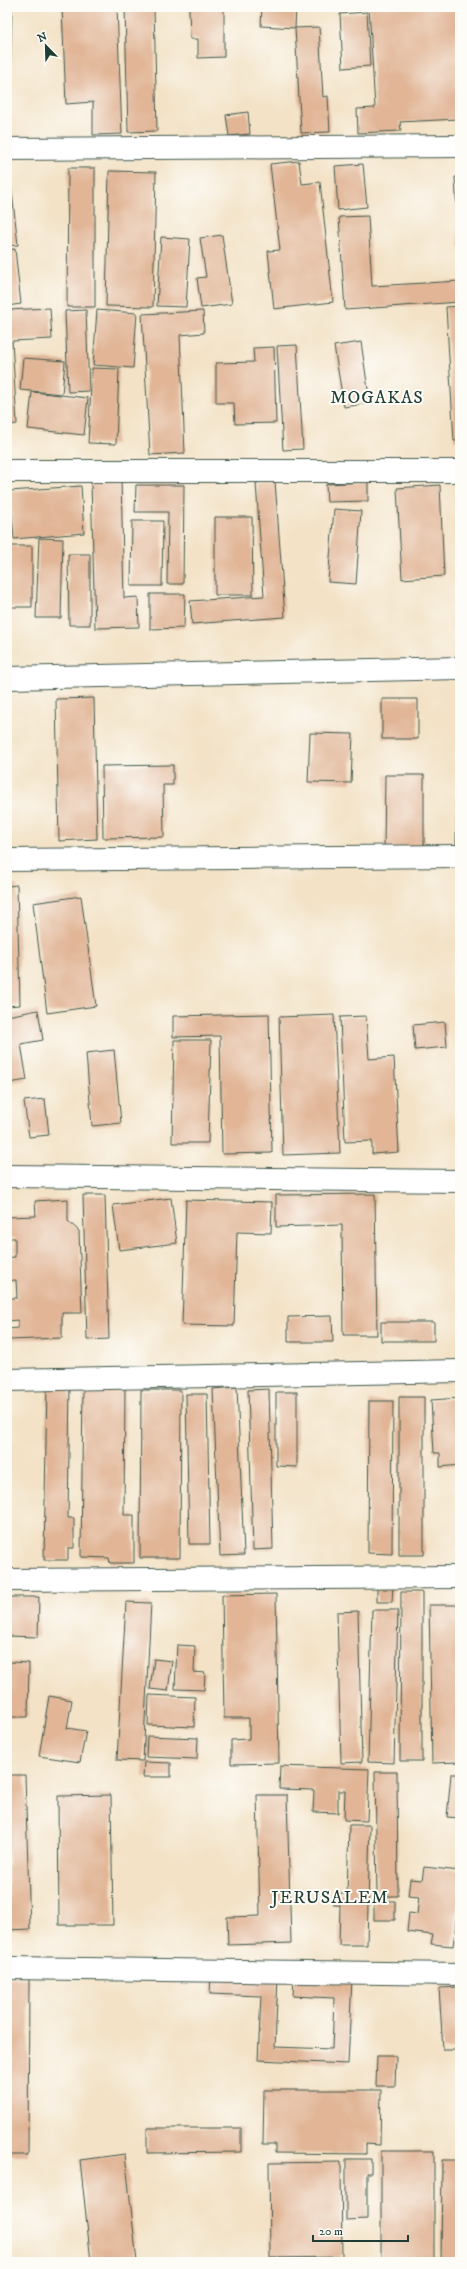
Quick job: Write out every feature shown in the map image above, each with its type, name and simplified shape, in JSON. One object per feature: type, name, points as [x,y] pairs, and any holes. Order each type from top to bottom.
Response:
[{"type":"street","points":[[7,149],[460,146]]},
{"type":"street","points":[[7,471],[460,471]]},
{"type":"street","points":[[7,678],[460,668]]},
{"type":"street","points":[[7,860],[460,856]]},
{"type":"street","points":[[7,1176],[460,1181]]},
{"type":"street","points":[[7,1380],[460,1371]]},
{"type":"street","points":[[7,1580],[460,1576]]},
{"type":"street","points":[[7,1968],[460,1974]]},
{"type":"building","points":[[7,7],[12,7],[9,123],[7,123]]},
{"type":"building","points":[[62,7],[117,7],[122,134],[93,135],[93,102],[66,104]]},
{"type":"building","points":[[125,7],[154,7],[157,131],[128,132]]},
{"type":"building","points":[[189,7],[224,7],[224,57],[198,58],[198,39],[190,39]]},
{"type":"building","points":[[262,7],[296,7],[295,28],[261,26]]},
{"type":"building","points":[[369,7],[460,7],[460,133],[458,133],[458,119],[400,122],[401,131],[358,133],[357,109],[375,108]]},
{"type":"building","points":[[367,12],[370,66],[343,68],[340,14]]},
{"type":"building","points":[[319,27],[323,97],[328,96],[330,132],[301,133],[295,28]]},
{"type":"building","points":[[248,112],[250,134],[229,136],[226,115]]},
{"type":"building","points":[[299,161],[302,184],[320,182],[333,302],[274,309],[268,251],[280,250],[270,164]]},
{"type":"building","points":[[363,164],[367,207],[338,210],[335,166]]},
{"type":"building","points":[[7,166],[9,166],[18,245],[7,246]]},
{"type":"building","points":[[68,168],[95,168],[95,307],[67,307]]},
{"type":"building","points":[[109,171],[156,172],[153,307],[106,306]]},
{"type":"building","points":[[455,177],[460,177],[460,246],[459,246]]},
{"type":"building","points":[[368,216],[372,286],[460,281],[460,302],[345,310],[339,217]]},
{"type":"building","points":[[222,235],[232,304],[201,308],[197,278],[206,277],[200,238]]},
{"type":"building","points":[[161,237],[190,239],[186,307],[157,306]]},
{"type":"building","points":[[15,249],[21,304],[7,306],[7,250]]},
{"type":"building","points":[[460,306],[460,441],[454,441],[446,307]]},
{"type":"building","points":[[50,308],[52,339],[12,341],[17,424],[7,425],[7,310]]},
{"type":"building","points":[[86,310],[89,391],[68,392],[65,311]]},
{"type":"building","points":[[97,310],[137,313],[133,368],[93,365]]},
{"type":"building","points":[[203,311],[204,333],[180,335],[185,453],[150,455],[142,314]]},
{"type":"building","points":[[361,342],[370,403],[344,407],[334,346]]},
{"type":"building","points":[[297,345],[303,449],[283,450],[277,346]]},
{"type":"building","points":[[274,347],[276,423],[235,424],[234,403],[216,403],[216,363],[254,362],[253,348]]},
{"type":"building","points":[[23,358],[65,361],[62,394],[20,390]]},
{"type":"building","points":[[92,368],[119,369],[116,444],[88,443]]},
{"type":"building","points":[[32,392],[88,398],[84,435],[28,429]]},
{"type":"building","points":[[121,480],[124,598],[138,597],[139,627],[95,628],[91,481]]},
{"type":"building","points":[[275,481],[285,617],[192,624],[190,601],[264,596],[256,483]]},
{"type":"building","points":[[368,482],[368,501],[327,502],[326,484]]},
{"type":"building","points":[[136,485],[184,485],[183,584],[167,584],[168,512],[135,512]]},
{"type":"building","points":[[440,485],[444,576],[402,579],[397,488]]},
{"type":"building","points":[[81,486],[84,533],[14,539],[10,491]]},
{"type":"building","points":[[334,509],[361,511],[356,584],[328,582]]},
{"type":"building","points":[[215,517],[252,517],[253,595],[215,595]]},
{"type":"building","points":[[132,521],[163,521],[162,586],[131,586]]},
{"type":"building","points":[[39,538],[63,539],[61,618],[36,618]]},
{"type":"building","points":[[7,546],[32,546],[32,607],[7,607]]},
{"type":"building","points":[[68,554],[90,554],[90,625],[69,625]]},
{"type":"building","points":[[150,594],[185,594],[184,628],[150,629]]},
{"type":"building","points":[[94,698],[97,839],[59,841],[56,699]]},
{"type":"building","points":[[382,699],[418,699],[418,739],[382,739]]},
{"type":"building","points":[[310,733],[353,734],[351,783],[308,782]]},
{"type":"building","points":[[173,765],[173,785],[163,785],[164,837],[103,838],[102,766]]},
{"type":"building","points":[[385,775],[424,775],[424,851],[384,850]]},
{"type":"building","points":[[457,790],[460,790],[460,844],[456,844]]},
{"type":"building","points":[[17,885],[20,1005],[7,1006],[7,886]]},
{"type":"building","points":[[81,896],[96,1006],[47,1013],[33,903]]},
{"type":"building","points":[[38,1010],[43,1040],[21,1044],[27,1080],[9,1083],[7,1016]]},
{"type":"building","points":[[269,1014],[272,1153],[222,1154],[220,1036],[173,1037],[173,1016]]},
{"type":"building","points":[[334,1015],[340,1153],[283,1155],[279,1017]]},
{"type":"building","points":[[366,1016],[369,1059],[394,1057],[399,1152],[372,1154],[372,1141],[345,1142],[340,1017]]},
{"type":"building","points":[[445,1022],[447,1047],[415,1050],[413,1025]]},
{"type":"building","points":[[174,1040],[211,1040],[208,1143],[172,1143]]},
{"type":"building","points":[[114,1050],[121,1123],[92,1126],[86,1053]]},
{"type":"building","points":[[45,1099],[49,1135],[29,1137],[24,1101]]},
{"type":"building","points":[[375,1194],[377,1335],[343,1335],[342,1225],[276,1227],[276,1195]]},
{"type":"building","points":[[83,1195],[105,1195],[109,1339],[87,1340]]},
{"type":"building","points":[[171,1198],[177,1243],[119,1250],[113,1205]]},
{"type":"building","points":[[68,1199],[68,1221],[79,1231],[82,1313],[62,1313],[62,1338],[9,1340],[8,1329],[18,1328],[18,1320],[8,1321],[7,1298],[17,1298],[16,1280],[7,1281],[7,1258],[15,1257],[15,1238],[7,1238],[7,1217],[36,1216],[35,1201]]},
{"type":"building","points":[[186,1200],[272,1202],[271,1233],[237,1232],[234,1326],[182,1325]]},
{"type":"building","points":[[332,1316],[333,1342],[288,1342],[288,1317]]},
{"type":"building","points":[[381,1322],[434,1322],[434,1341],[381,1341]]},
{"type":"building","points":[[47,1383],[70,1383],[68,1518],[74,1518],[74,1548],[68,1548],[68,1560],[44,1560]]},
{"type":"building","points":[[83,1385],[125,1386],[124,1515],[134,1515],[134,1563],[110,1563],[109,1558],[81,1557]]},
{"type":"building","points":[[237,1387],[244,1555],[220,1556],[213,1389]]},
{"type":"building","points":[[269,1389],[273,1549],[253,1550],[248,1390]]},
{"type":"building","points":[[141,1390],[181,1390],[180,1558],[140,1558]]},
{"type":"building","points":[[276,1392],[297,1392],[297,1467],[276,1466]]},
{"type":"building","points":[[186,1394],[207,1394],[210,1544],[189,1544]]},
{"type":"building","points":[[399,1397],[424,1397],[424,1555],[399,1555]]},
{"type":"building","points":[[460,1398],[460,1465],[440,1467],[440,1453],[434,1453],[431,1400]]},
{"type":"building","points":[[369,1401],[393,1401],[392,1554],[368,1553]]},
{"type":"building","points":[[377,1586],[393,1586],[392,1602],[377,1602]]},
{"type":"building","points":[[401,1592],[422,1592],[422,1761],[400,1761]]},
{"type":"building","points":[[276,1594],[279,1763],[231,1764],[231,1740],[249,1739],[249,1718],[224,1718],[222,1595]]},
{"type":"building","points":[[7,1597],[39,1597],[38,1637],[7,1636]]},
{"type":"building","points":[[126,1602],[151,1603],[143,1761],[117,1760]]},
{"type":"building","points":[[429,1605],[460,1605],[460,1762],[432,1763]]},
{"type":"building","points":[[372,1610],[398,1610],[394,1763],[368,1762]]},
{"type":"building","points":[[358,1611],[362,1762],[341,1763],[337,1612]]},
{"type":"building","points":[[177,1645],[195,1646],[194,1672],[205,1673],[204,1690],[175,1689]]},
{"type":"building","points":[[154,1659],[172,1661],[168,1691],[150,1689]]},
{"type":"building","points":[[10,1662],[29,1663],[28,1717],[8,1717]]},
{"type":"building","points":[[149,1695],[195,1697],[194,1727],[148,1725]]},
{"type":"building","points":[[49,1696],[72,1700],[67,1728],[86,1731],[80,1762],[39,1756]]},
{"type":"building","points":[[147,1736],[198,1738],[197,1759],[146,1757]]},
{"type":"building","points":[[144,1762],[171,1763],[171,1777],[143,1777]]},
{"type":"building","points":[[280,1766],[369,1769],[367,1821],[344,1820],[345,1791],[338,1791],[338,1813],[313,1812],[314,1790],[279,1789]]},
{"type":"building","points":[[375,1772],[397,1772],[398,1896],[377,1896]]},
{"type":"building","points":[[451,1774],[460,1774],[460,1818],[447,1817]]},
{"type":"building","points":[[7,1775],[25,1775],[30,1929],[9,1930]]},
{"type":"building","points":[[111,1795],[113,1925],[59,1925],[58,1796]]},
{"type":"building","points":[[257,1795],[287,1795],[291,1943],[228,1945],[227,1917],[260,1916]]},
{"type":"building","points":[[349,1825],[370,1825],[367,1945],[339,1945],[340,1905],[334,1905],[334,1894],[347,1894]]},
{"type":"building","points":[[424,1867],[460,1871],[460,1890],[453,1946],[431,1944],[433,1935],[407,1932],[409,1913],[417,1914],[419,1897],[408,1896],[410,1879],[422,1880]]},
{"type":"building","points":[[374,1901],[395,1901],[395,1920],[374,1920]]},
{"type":"building","points":[[211,1974],[278,1977],[275,2047],[332,2049],[334,1998],[293,1996],[294,1976],[352,1978],[348,2064],[258,2060],[261,1996],[210,1994]]},
{"type":"building","points":[[7,1978],[29,1978],[28,2155],[7,2155]]},
{"type":"building","points":[[460,1987],[460,2050],[443,2050],[439,1988]]},
{"type":"building","points":[[377,2056],[396,2056],[395,2086],[376,2086]]},
{"type":"building","points":[[264,2090],[381,2090],[380,2145],[366,2144],[366,2154],[275,2153],[275,2144],[263,2144]]},
{"type":"building","points":[[147,2128],[241,2128],[241,2152],[147,2153]]},
{"type":"building","points":[[381,2151],[434,2151],[434,2262],[381,2262]]},
{"type":"building","points":[[125,2154],[137,2262],[91,2262],[80,2160]]},
{"type":"building","points":[[346,2159],[371,2159],[371,2173],[367,2173],[367,2219],[346,2220]]},
{"type":"building","points":[[442,2160],[460,2160],[460,2262],[441,2262]]},
{"type":"building","points":[[341,2162],[342,2257],[270,2258],[269,2163]]},
{"type":"district","name":"MOGAKAS","points":[[377,398]]},
{"type":"district","name":"JERUSALEM","points":[[330,1898]]}]
